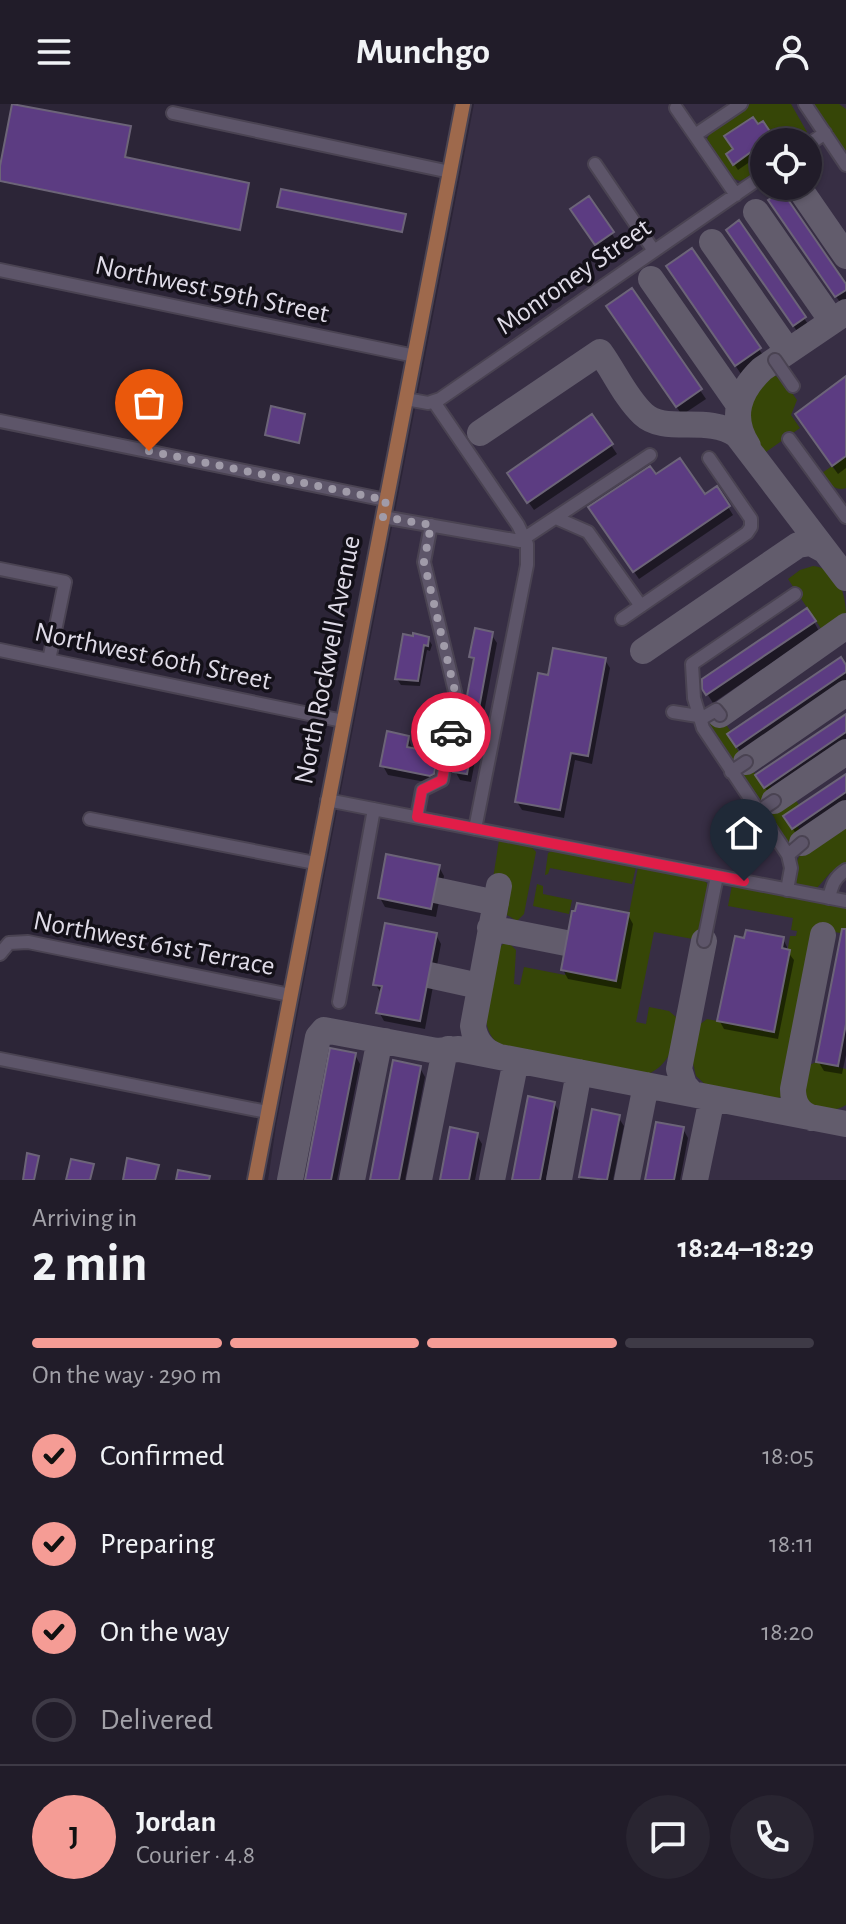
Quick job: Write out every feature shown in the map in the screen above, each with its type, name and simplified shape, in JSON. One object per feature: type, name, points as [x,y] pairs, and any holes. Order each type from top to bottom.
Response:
[{"type":"main road","name":"North Rockwell Avenue","points":[[255,1180],[463,104]]},
{"type":"street","points":[[695,135],[741,104]]},
{"type":"street","points":[[805,104],[846,165]]},
{"type":"street","points":[[676,108],[736,195]]},
{"type":"street","points":[[173,113],[450,172]]},
{"type":"street","points":[[595,164],[654,251]]},
{"type":"street","name":"Monroney Street","points":[[434,402],[750,185]]},
{"type":"street","name":"Northwest 59th Street","points":[[0,270],[415,356]]},
{"type":"street","points":[[775,360],[793,386]]},
{"type":"street","points":[[406,399],[434,402],[526,539],[527,565],[475,829]]},
{"type":"street","points":[[0,421],[386,500]]},
{"type":"street","points":[[789,439],[844,511]]},
{"type":"street","points":[[383,517],[515,541],[526,539],[650,455]]},
{"type":"street","points":[[622,619],[747,533],[751,527],[751,519],[709,458]]},
{"type":"street","points":[[556,518],[588,532],[641,606]]},
{"type":"street","points":[[417,817],[422,790],[442,780],[457,700],[424,562],[431,525]]},
{"type":"street","points":[[0,569],[65,582],[49,660]]},
{"type":"street","points":[[787,890],[791,868],[788,855],[703,728],[694,698],[692,664],[795,594]]},
{"type":"street","name":"Northwest 60th Street","points":[[0,650],[343,721]]},
{"type":"street","points":[[673,712],[704,717],[716,710],[720,715]]},
{"type":"street","points":[[731,772],[746,762]]},
{"type":"street","points":[[327,800],[846,901]]},
{"type":"street","points":[[759,811],[774,801]]},
{"type":"street","points":[[339,1002],[374,809]]},
{"type":"street","points":[[90,819],[315,863]]},
{"type":"street","points":[[788,855],[802,843]]},
{"type":"street","points":[[829,898],[832,884],[846,870]]},
{"type":"street","points":[[704,941],[717,876]]},
{"type":"street","name":"Northwest 61st Terrace","points":[[0,954],[9,943],[28,942],[290,995]]},
{"type":"street","points":[[0,1059],[267,1112]]},
{"type":"shaded area","points":[[474,104],[846,104],[846,1180],[268,1180]]},
{"type":"green space","points":[[750,104],[791,104],[805,128],[750,128],[750,176],[740,181],[732,178],[707,139],[711,131]]},
{"type":"green space","points":[[811,104],[839,104],[846,109],[846,151],[837,142]]},
{"type":"green space","points":[[773,375],[782,379],[797,400],[791,415],[800,428],[766,452],[752,434],[747,415],[754,391]]},
{"type":"green space","points":[[846,456],[846,488],[838,489],[822,473],[832,466],[836,471],[833,465]]},
{"type":"green space","points":[[813,566],[830,572],[840,584],[845,601],[846,618],[827,631],[822,630],[788,579],[800,570]]},
{"type":"green space","points":[[720,715],[731,732],[727,735],[744,759],[731,767],[707,724]]},
{"type":"green space","points":[[748,763],[764,787],[769,784],[773,791],[771,798],[760,805],[738,770]]},
{"type":"green space","points":[[790,798],[799,805],[783,817],[792,829],[797,826],[801,831],[799,839],[789,846],[765,811]]},
{"type":"green space","points":[[846,820],[846,864],[830,873],[817,888],[797,884],[796,862],[801,853]]},
{"type":"green space","points":[[499,840],[531,846],[536,852],[524,914],[517,921],[507,915],[510,888],[492,885]]},
{"type":"green space","points":[[554,850],[636,867],[632,884],[550,868],[545,875],[548,853]]},
{"type":"green space","points":[[638,867],[704,880],[709,886],[697,937],[693,939],[654,932],[636,1022],[646,1024],[649,1007],[669,1011],[676,1017],[674,1043],[662,1065],[648,1074],[503,1046],[493,1039],[488,1029],[486,1003],[498,949],[503,944],[509,943],[516,950],[514,984],[520,985],[524,967],[616,981]]},
{"type":"green space","points":[[537,884],[543,886],[543,894],[572,900],[569,914],[533,906]]},
{"type":"green space","points":[[732,885],[846,908],[846,934],[817,929],[787,1086],[781,1097],[775,1099],[707,1086],[696,1076],[692,1059],[699,1025],[707,1019],[774,1032],[790,936],[796,936],[797,931],[791,930],[793,918],[728,906]]},
{"type":"green space","points":[[816,1062],[846,1069],[846,1105],[823,1109],[800,1099],[802,1077],[807,1068]]},
{"type":"building","points":[[12,104],[131,126],[125,157],[249,183],[240,230],[0,181]]},
{"type":"building","points":[[753,117],[758,124],[763,121],[768,128],[750,128],[750,153],[733,165],[726,154],[733,149],[724,136]]},
{"type":"building","points":[[281,189],[406,214],[402,232],[277,207]]},
{"type":"building","points":[[589,196],[614,232],[595,245],[570,209]]},
{"type":"building","points":[[768,200],[788,200],[846,284],[846,290],[835,297]]},
{"type":"building","points":[[739,220],[806,317],[793,326],[726,230]]},
{"type":"building","points":[[692,248],[761,348],[735,366],[666,266]]},
{"type":"building","points":[[632,288],[702,389],[676,407],[606,306]]},
{"type":"building","points":[[846,376],[846,456],[832,466],[795,414]]},
{"type":"building","points":[[271,406],[305,414],[299,443],[265,435]]},
{"type":"building","points":[[592,414],[613,444],[527,503],[507,473]]},
{"type":"building","points":[[680,458],[705,494],[717,486],[730,506],[633,572],[588,507],[650,466],[656,474]]},
{"type":"building","points":[[807,608],[816,621],[706,695],[702,689],[702,679]]},
{"type":"building","points":[[475,628],[493,632],[467,774],[453,772],[474,658],[469,657]]},
{"type":"building","points":[[413,633],[429,637],[428,646],[424,645],[418,681],[395,679],[403,634],[413,636]]},
{"type":"building","points":[[553,648],[606,658],[588,756],[571,753],[560,810],[515,802],[538,673],[548,675]]},
{"type":"building","points":[[841,657],[846,672],[736,747],[727,734]]},
{"type":"building","points":[[846,714],[846,732],[764,788],[755,775]]},
{"type":"building","points":[[387,731],[409,736],[407,747],[438,753],[434,774],[430,776],[380,766]]},
{"type":"building","points":[[846,774],[846,792],[792,829],[783,816]]},
{"type":"building","points":[[386,854],[440,865],[431,909],[378,898]]},
{"type":"building","points":[[577,903],[629,913],[616,981],[561,970],[572,911],[575,911]]},
{"type":"building","points":[[385,923],[437,933],[420,1021],[376,1013],[382,986],[373,985]]},
{"type":"building","points":[[842,929],[846,929],[846,1024],[838,1066],[816,1062]]},
{"type":"building","points":[[746,930],[784,937],[782,948],[790,950],[774,1032],[717,1021],[735,936],[744,938]]},
{"type":"building","points":[[330,1048],[356,1053],[331,1180],[305,1180]]},
{"type":"building","points":[[393,1060],[421,1066],[399,1180],[370,1180]]},
{"type":"building","points":[[528,1096],[555,1102],[540,1180],[512,1180]]},
{"type":"building","points":[[592,1109],[620,1115],[607,1180],[579,1177]]},
{"type":"building","points":[[656,1122],[684,1127],[674,1180],[645,1180]]},
{"type":"building","points":[[450,1127],[478,1133],[469,1180],[440,1180]]},
{"type":"building","points":[[27,1153],[39,1156],[34,1180],[23,1180]]},
{"type":"building","points":[[127,1158],[159,1165],[155,1180],[123,1180]]},
{"type":"building","points":[[71,1159],[94,1164],[90,1180],[66,1180]]},
{"type":"building","points":[[178,1170],[210,1176],[209,1180],[176,1180]]},
{"type":"taxiway","points":[[807,200],[846,256]]},
{"type":"taxiway","points":[[756,212],[832,321]]},
{"type":"taxiway","points":[[712,242],[788,351]]},
{"type":"taxiway","points":[[651,279],[739,405]]},
{"type":"taxiway","points":[[748,446],[738,415],[747,386],[762,369],[846,312]]},
{"type":"taxiway","points":[[480,433],[600,352],[631,400],[652,420],[713,426],[737,435],[846,578]]},
{"type":"taxiway","points":[[643,651],[798,545],[811,543],[824,550]]},
{"type":"taxiway","points":[[720,715],[846,626]]},
{"type":"taxiway","points":[[746,762],[846,693]]},
{"type":"taxiway","points":[[774,801],[846,752]]},
{"type":"taxiway","points":[[802,843],[846,813]]},
{"type":"taxiway","points":[[497,1056],[480,1045],[473,1026],[499,886]]},
{"type":"taxiway","points":[[435,890],[496,903]]},
{"type":"taxiway","points":[[490,928],[566,943]]},
{"type":"taxiway","points":[[812,1118],[798,1107],[793,1089],[823,935]]},
{"type":"taxiway","points":[[692,1094],[684,1085],[679,1069],[704,941]]},
{"type":"taxiway","points":[[429,975],[479,986]]},
{"type":"taxiway","points":[[290,1180],[318,1037],[324,1030],[437,1051],[459,1049],[846,1124]]},
{"type":"taxiway","points":[[352,1180],[378,1049],[385,1041]]},
{"type":"taxiway","points":[[419,1180],[444,1055],[448,1049]]},
{"type":"taxiway","points":[[492,1180],[514,1070],[520,1063],[530,1063]]},
{"type":"taxiway","points":[[559,1180],[579,1072]]},
{"type":"taxiway","points":[[627,1180],[646,1085]]},
{"type":"taxiway","points":[[695,1180],[712,1098]]},
{"type":"way so far","points":[[149,451],[386,500],[383,517],[431,525],[424,562],[457,700],[451,732]]},
{"type":"route","points":[[451,732],[442,780],[422,790],[417,817],[744,881]]}]
